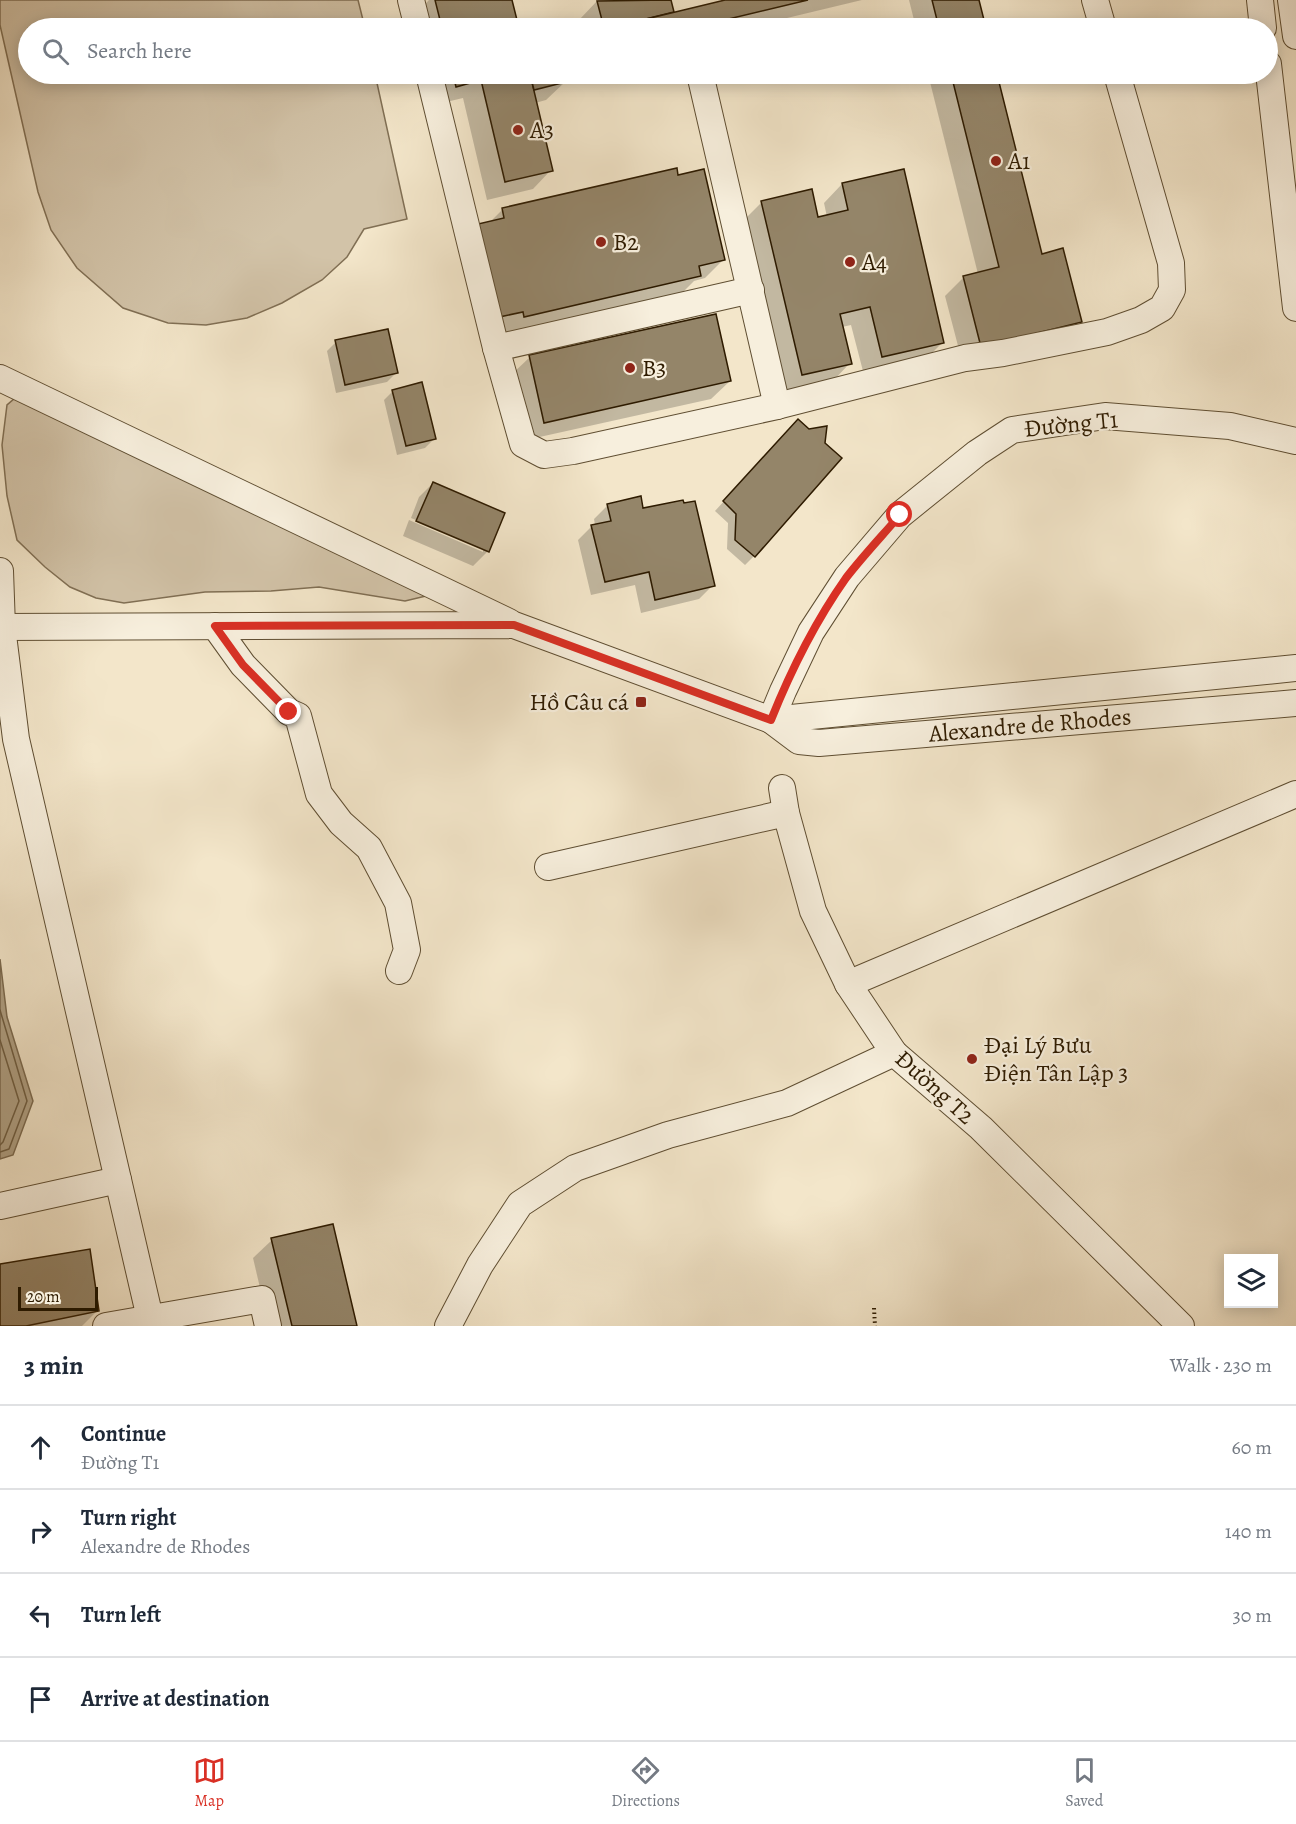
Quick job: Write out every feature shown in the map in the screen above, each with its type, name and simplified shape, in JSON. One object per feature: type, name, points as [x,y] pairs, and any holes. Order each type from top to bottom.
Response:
[{"type":"street","points":[[411,0],[416,18]]},
{"type":"street","points":[[1095,0],[1100,18]]},
{"type":"street","points":[[1260,0],[1262,18]]},
{"type":"street","points":[[1291,0],[1296,36]]},
{"type":"street","points":[[431,84],[496,348],[524,444],[544,455],[573,451],[777,406],[965,358],[1003,353],[1107,332],[1141,320],[1162,308],[1172,290],[1171,263],[1120,84]]},
{"type":"street","points":[[702,84],[777,406]]},
{"type":"street","points":[[1270,84],[1296,308]]},
{"type":"street","points":[[496,348],[751,290]]},
{"type":"street","points":[[0,378],[514,625]]},
{"type":"street","name":"Đường T1","points":[[771,720],[811,632],[847,577],[900,515],[977,453],[1012,430],[1105,416],[1230,426],[1296,441]]},
{"type":"street","points":[[0,571],[1,626],[16,739],[150,1318]]},
{"type":"street","name":"Alexandre de Rhodes","points":[[1,626],[514,625],[771,720],[800,741],[819,743],[1296,703]]},
{"type":"street","points":[[215,626],[243,665],[289,712],[298,716],[319,794],[341,823],[369,848],[374,857],[398,903],[407,951],[399,971]]},
{"type":"street","name":"Alexandre de Rhodes","points":[[771,720],[1296,668]]},
{"type":"street","points":[[848,984],[1296,795]]},
{"type":"street","name":"Đường T2","points":[[548,867],[784,800],[813,911],[848,984],[894,1053],[981,1128],[1181,1326]]},
{"type":"street","points":[[448,1326],[480,1265],[520,1204],[575,1168],[668,1135],[788,1102],[894,1053]]},
{"type":"street","points":[[0,1206],[118,1180]]},
{"type":"street","points":[[106,1326],[262,1299],[268,1326]]},
{"type":"path","points":[[874,1308],[875,1326]]},
{"type":"shaded area","points":[[0,0],[358,0],[362,18],[18,18],[18,84],[377,84],[407,219],[364,229],[347,257],[322,280],[282,303],[247,318],[206,325],[168,323],[123,308],[77,268],[51,230],[38,192],[0,25]]},
{"type":"shaded area","points":[[21,393],[426,596],[405,601],[319,587],[271,591],[205,592],[124,603],[96,598],[70,587],[17,540],[7,496],[2,445],[7,405]]},
{"type":"water","points":[[0,959],[7,1017],[33,1101],[13,1155],[0,1159]]},
{"type":"building","points":[[435,0],[512,0],[516,18],[440,18]]},
{"type":"building","points":[[671,0],[674,12],[650,18],[601,18],[597,1]]},
{"type":"building","points":[[725,0],[808,0],[733,18],[650,18]]},
{"type":"building","points":[[932,0],[979,0],[984,18],[936,18]]},
{"type":"building","name":"A3","points":[[482,84],[532,84],[553,171],[505,182]]},
{"type":"building","points":[[532,84],[558,84],[534,90]]},
{"type":"building","name":"A1","points":[[953,84],[1000,84],[1042,254],[1063,248],[1082,322],[981,347],[963,276],[999,267]]},
{"type":"building","name":"B2","points":[[677,168],[678,175],[704,169],[725,260],[699,266],[701,276],[524,317],[523,312],[499,317],[478,224],[504,218],[502,208]]},
{"type":"building","name":"A4","points":[[904,169],[944,343],[882,357],[870,307],[840,314],[852,364],[802,375],[761,201],[812,189],[818,217],[848,210],[842,183]]},
{"type":"building","name":"B3","points":[[716,314],[731,381],[544,423],[529,355]]},
{"type":"building","points":[[388,329],[398,373],[345,385],[335,340]]},
{"type":"building","points":[[422,382],[436,439],[406,446],[392,390]]},
{"type":"building","points":[[798,419],[809,429],[827,426],[825,443],[842,458],[755,557],[735,540],[736,514],[723,501]]},
{"type":"building","points":[[433,482],[505,513],[489,552],[416,521]]},
{"type":"building","points":[[641,496],[643,508],[683,500],[684,503],[695,501],[715,586],[655,600],[649,572],[605,582],[591,525],[611,521],[607,504]]},
{"type":"building","points":[[333,1224],[357,1326],[292,1326],[271,1238]]},
{"type":"building","points":[[90,1249],[99,1311],[26,1326],[0,1326],[0,1264]]},
{"type":"place","name":"A3","points":[[518,130]]},
{"type":"place","name":"A1","points":[[996,161]]},
{"type":"place","name":"B2","points":[[601,242]]},
{"type":"place","name":"A4","points":[[850,262]]},
{"type":"place","name":"B3","points":[[630,368]]},
{"type":"place","name":"Hồ Câu cá","points":[[641,702]]},
{"type":"place","name":"Đại Lý Bưu Điện Tân Lập 3","points":[[972,1059]]},
{"type":"route","points":[[289,712],[243,665],[215,626],[514,625],[771,720],[811,632],[847,577],[900,515]]}]
